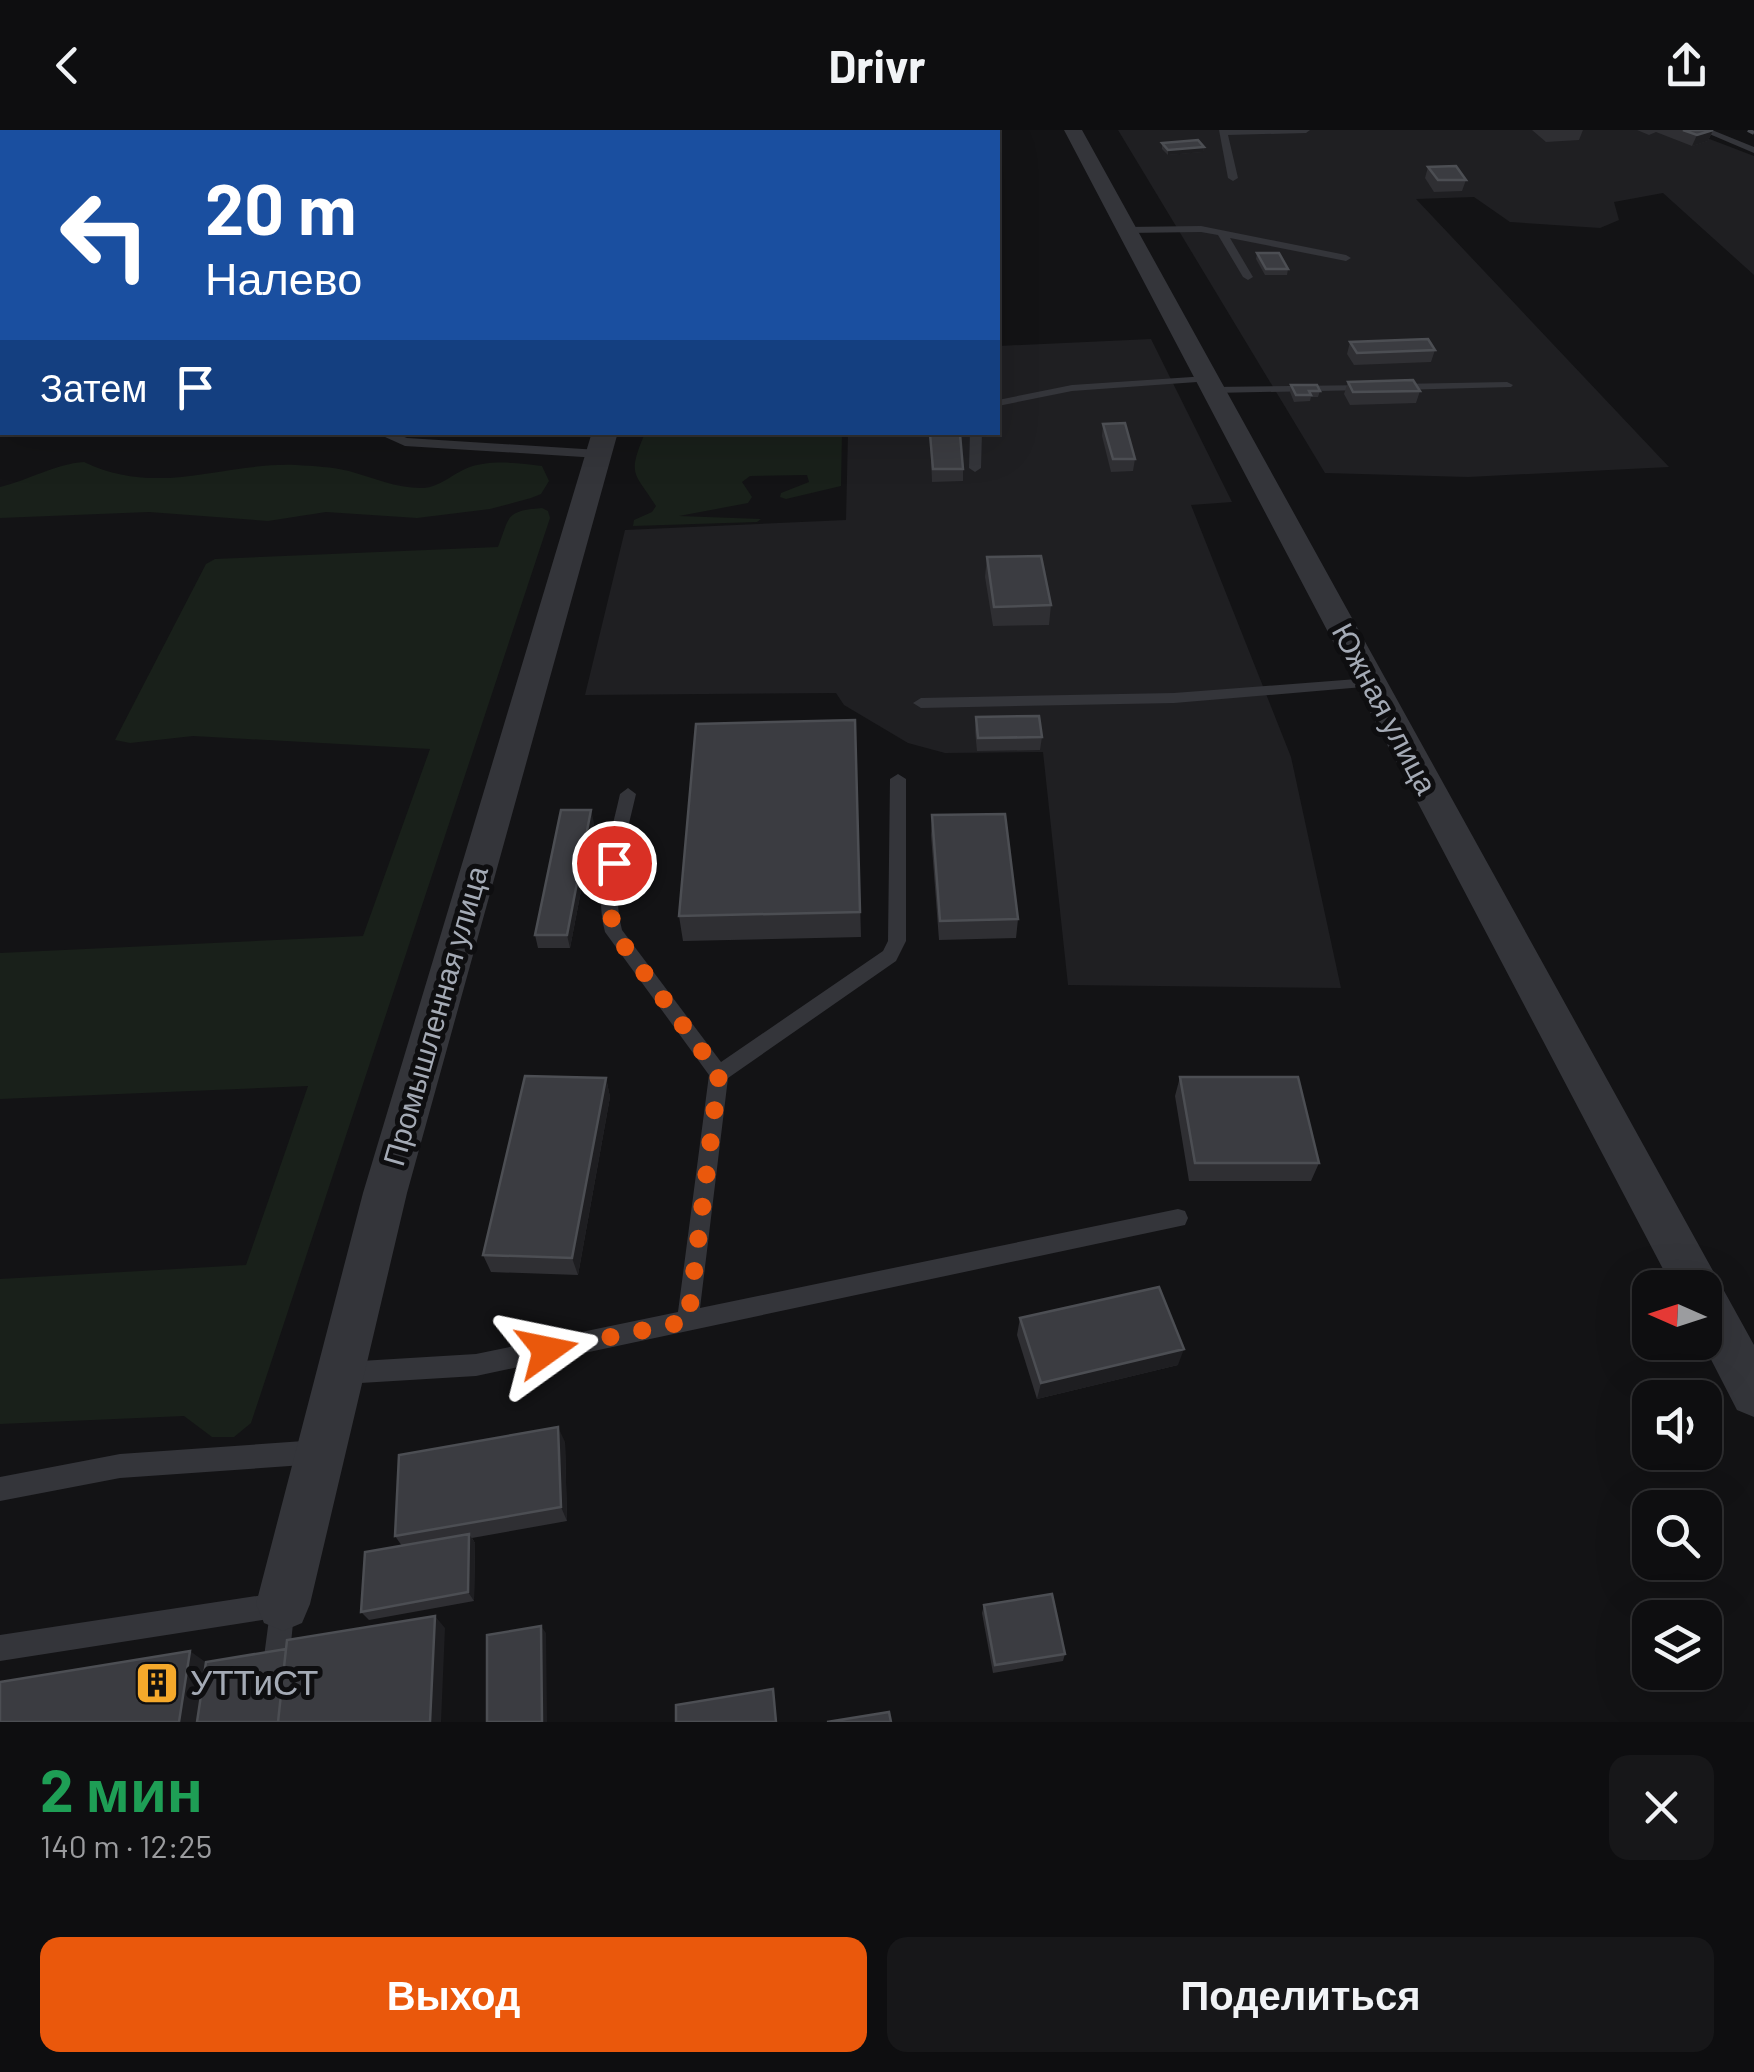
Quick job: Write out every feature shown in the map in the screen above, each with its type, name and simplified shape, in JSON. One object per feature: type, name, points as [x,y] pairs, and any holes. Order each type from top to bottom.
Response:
[{"type":"street","name":"Южная улица","points":[[1074,130],[1687,1270]]},
{"type":"street","name":"Промышленная улица","points":[[282,1604],[385,1193],[602,443]]},
{"type":"street","points":[[1722,1334],[1754,1393]]},
{"type":"lane","points":[[1233,178],[1224,131],[1306,130]]},
{"type":"lane","points":[[1704,130],[1754,150]]},
{"type":"lane","points":[[1127,230],[1192,228],[1346,258]]},
{"type":"lane","points":[[1222,233],[1248,278]]},
{"type":"lane","points":[[1000,403],[1072,388],[1507,385]]},
{"type":"lane","points":[[388,435],[405,442],[446,445],[602,443]]},
{"type":"lane","points":[[446,445],[452,435]]},
{"type":"lane","points":[[975,468],[976,435]]},
{"type":"lane","points":[[922,703],[1188,697],[1370,684]]},
{"type":"lane","points":[[719,1074],[890,956],[897,940],[898,778]]},
{"type":"lane","points":[[628,794],[608,897],[608,917],[614,932],[719,1074],[688,1321]]},
{"type":"lane","points":[[338,1373],[476,1365],[1178,1218]]},
{"type":"lane","points":[[0,1489],[120,1466],[318,1452]]},
{"type":"lane","points":[[0,1648],[282,1604],[272,1702]]},
{"type":"shaded area","points":[[1118,130],[1686,130],[1754,156],[1754,275],[1663,193],[1614,202],[1619,220],[1600,228],[1510,222],[1474,197],[1416,199],[1669,467],[1468,477],[1325,473]]},
{"type":"shaded area","points":[[1151,339],[1232,502],[1191,505],[1291,757],[1341,988],[1068,985],[1043,752],[945,753],[908,743],[844,705],[836,693],[585,695],[625,530],[846,520],[848,435],[1000,435],[1000,346]]},
{"type":"shaded area","points":[[644,435],[842,435],[841,486],[786,499],[780,497],[781,493],[809,482],[807,475],[750,476],[742,482],[752,497],[748,503],[679,516],[761,519],[757,522],[633,526],[634,520],[656,506],[638,479],[636,458]]},
{"type":"shaded area","points":[[84,462],[112,472],[165,478],[269,465],[316,466],[414,488],[434,485],[474,466],[513,463],[542,466],[549,481],[541,494],[531,498],[490,509],[417,518],[326,512],[268,521],[149,512],[0,518],[0,487]]},
{"type":"shaded area","points":[[542,508],[550,518],[251,1423],[234,1437],[212,1437],[184,1416],[0,1424],[0,1279],[246,1265],[308,1086],[0,1099],[0,953],[363,936],[430,749],[193,736],[130,743],[115,740],[206,564],[215,559],[498,547],[515,513]]},
{"type":"building","points":[[1683,130],[1713,130],[1697,135]]},
{"type":"building","points":[[1198,140],[1204,147],[1168,150],[1162,143]]},
{"type":"building","points":[[1456,166],[1466,180],[1438,180],[1428,167]]},
{"type":"building","points":[[1257,253],[1279,253],[1288,269],[1266,269]]},
{"type":"building","points":[[1428,339],[1435,350],[1357,353],[1350,342]]},
{"type":"building","points":[[1413,380],[1420,391],[1353,392],[1348,382]]},
{"type":"building","points":[[1291,385],[1317,385],[1320,391],[1296,395]]},
{"type":"building","points":[[1125,423],[1135,459],[1113,459],[1103,424]]},
{"type":"building","points":[[930,435],[960,435],[963,469],[933,469]]},
{"type":"building","points":[[1041,556],[1051,605],[994,607],[987,557]]},
{"type":"building","points":[[1039,716],[1042,737],[978,738],[976,717]]},
{"type":"building","points":[[855,720],[860,912],[679,916],[696,724]]},
{"type":"building","points":[[561,810],[591,810],[567,935],[535,935]]},
{"type":"building","points":[[1005,814],[1018,919],[940,921],[932,815]]},
{"type":"building","points":[[525,1076],[606,1078],[572,1258],[483,1255]]},
{"type":"building","points":[[1180,1077],[1298,1077],[1319,1163],[1195,1163]]},
{"type":"building","points":[[1159,1287],[1184,1349],[1041,1383],[1020,1318]]},
{"type":"building","points":[[558,1427],[561,1507],[395,1536],[399,1455]]},
{"type":"building","points":[[469,1534],[468,1592],[361,1612],[365,1552]]},
{"type":"building","points":[[1052,1594],[1065,1654],[995,1665],[984,1605]]},
{"type":"building","points":[[435,1616],[430,1722],[278,1722],[287,1640]]},
{"type":"building","points":[[541,1626],[542,1722],[487,1722],[487,1635]]},
{"type":"building","points":[[286,1649],[278,1722],[197,1722],[206,1662]]},
{"type":"building","name":"УТТиСТ","points":[[190,1651],[179,1722],[0,1722],[0,1682]]},
{"type":"building","points":[[773,1689],[776,1722],[676,1722],[676,1705]]},
{"type":"building","points":[[889,1712],[891,1722],[827,1722]]},
{"type":"railway","points":[[1748,130],[1754,133]]},
{"type":"place","name":"УТТиСТ","points":[[157,1683]]},
{"type":"route","points":[[547,1350],[688,1321],[719,1074],[614,932],[608,917],[614,863]]}]
